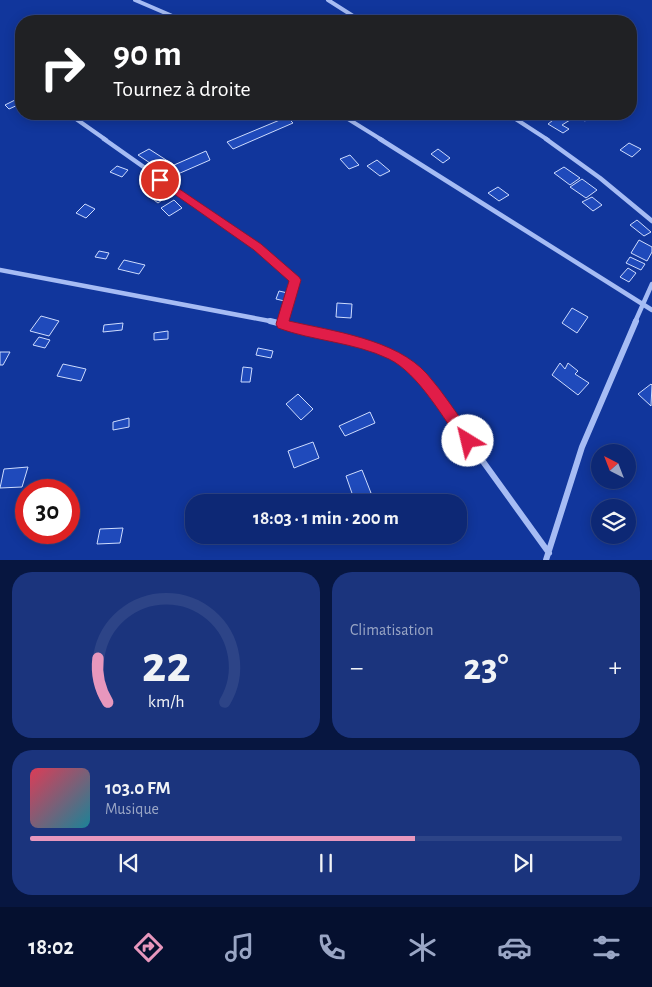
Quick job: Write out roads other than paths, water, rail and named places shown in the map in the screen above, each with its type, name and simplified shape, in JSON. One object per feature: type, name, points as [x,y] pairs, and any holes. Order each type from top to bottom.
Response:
[{"type":"street","points":[[135,0],[170,15]]},
{"type":"street","points":[[328,0],[352,15]]},
{"type":"street","points":[[77,120],[257,247],[295,280],[282,324]]},
{"type":"street","points":[[350,120],[652,310]]},
{"type":"street","points":[[517,120],[564,151],[614,188],[652,220]]},
{"type":"street","points":[[0,270],[282,324],[358,343],[394,355],[422,377],[548,556]]},
{"type":"street","points":[[548,556],[582,447],[652,284]]}]
